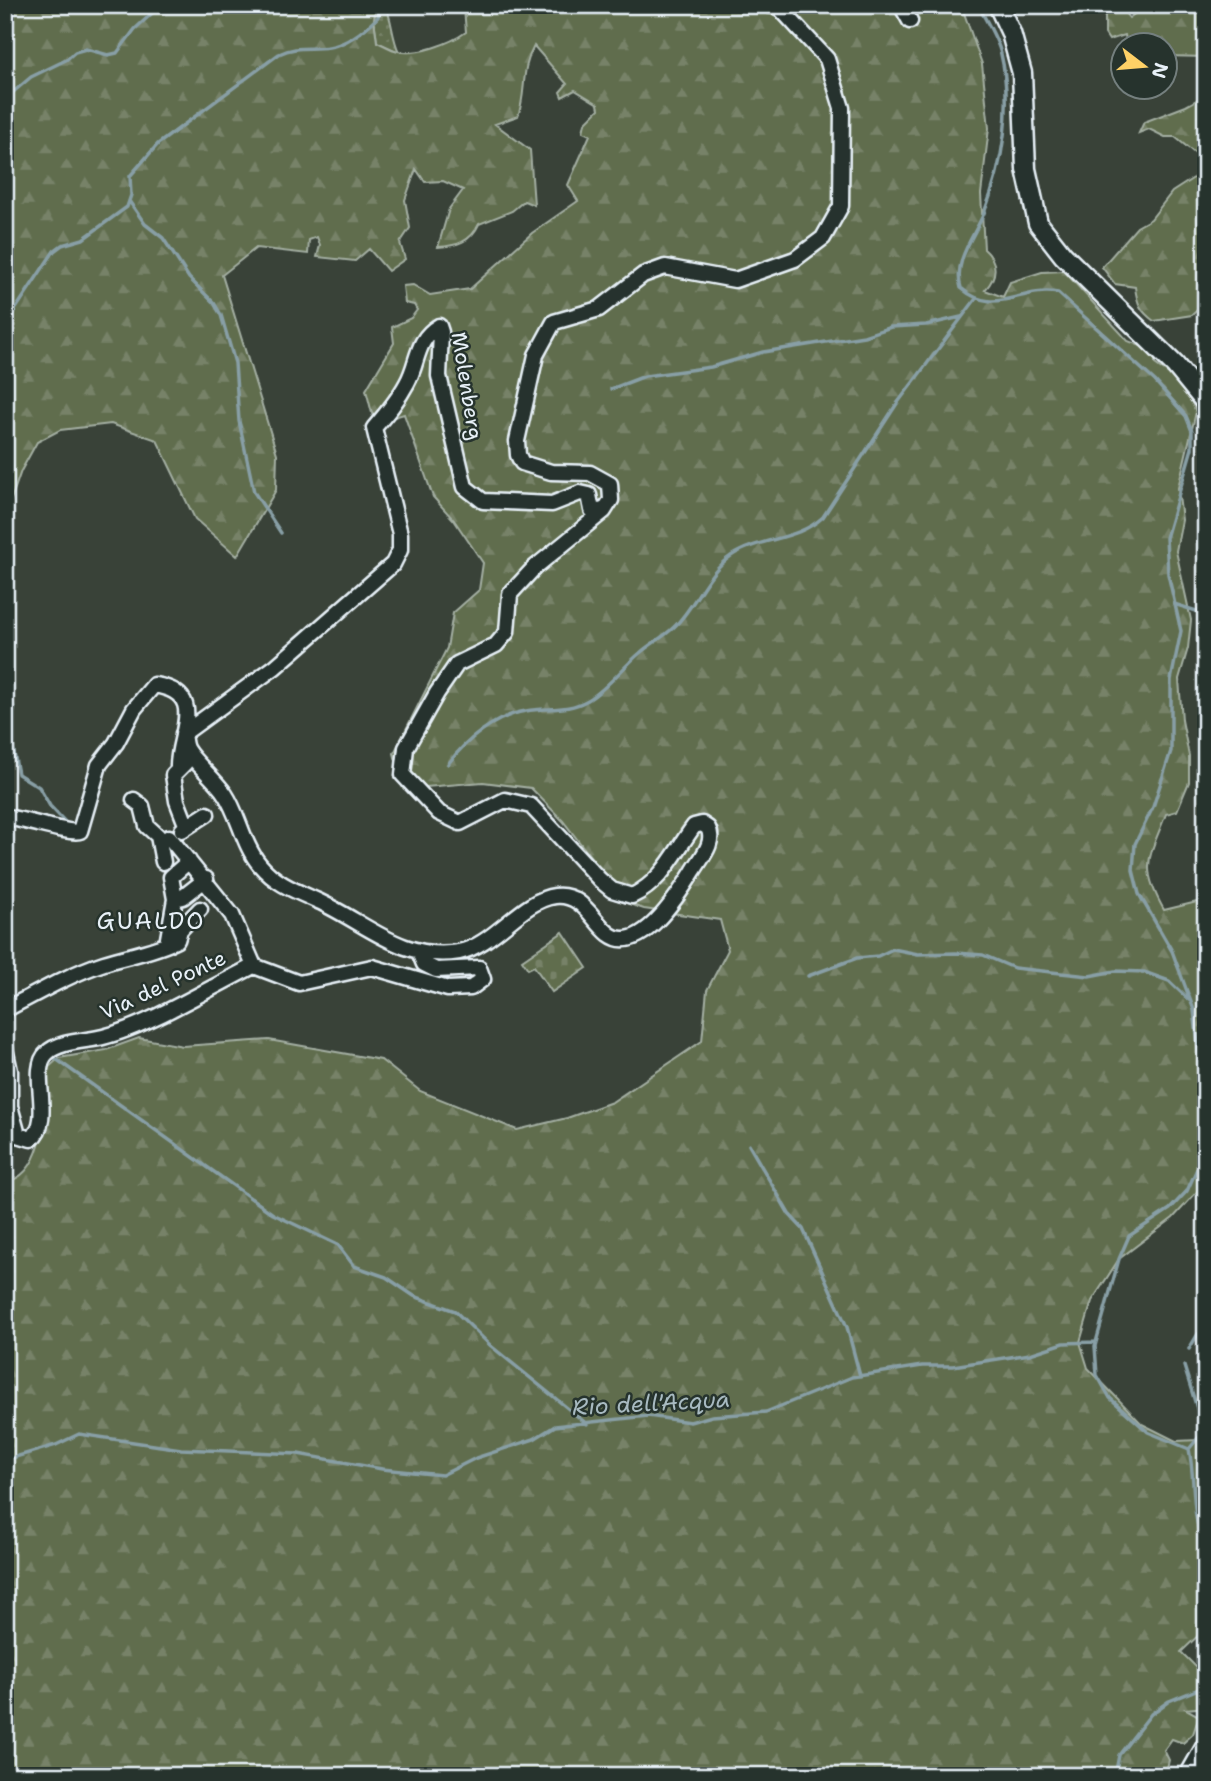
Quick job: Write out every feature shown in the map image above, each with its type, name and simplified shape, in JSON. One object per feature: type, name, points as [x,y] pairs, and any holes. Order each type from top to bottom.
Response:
[{"type":"main road","points":[[998,5],[1011,33],[1022,73],[1026,169],[1038,223],[1063,255],[1175,365],[1206,403]]},
{"type":"main road","points":[[1189,1776],[1206,1746]]},
{"type":"street","points":[[183,734],[187,750],[224,792],[256,859],[269,874],[297,894],[317,901],[384,940],[419,951],[468,949],[540,901],[556,896],[572,899],[586,908],[610,935],[618,939],[633,937],[655,922],[678,896],[710,842],[712,835],[702,824],[694,826],[664,873],[649,887],[632,896],[612,890],[600,880],[531,806],[505,800],[460,823],[439,813],[402,775],[406,748],[457,664],[496,645],[507,632],[510,594],[534,568],[604,511],[611,500],[610,484],[590,474],[551,472],[523,463],[518,455],[517,441],[536,355],[554,322],[599,309],[643,275],[665,267],[735,280],[795,259],[823,237],[841,206],[842,108],[827,59],[779,7],[768,5]]},
{"type":"street","points":[[901,5],[910,21]]},
{"type":"street","name":"Molenberg","points":[[183,734],[275,667],[393,564],[400,550],[400,534],[374,428],[395,404],[410,379],[419,344],[439,327],[439,376],[465,487],[483,501],[552,504],[580,493],[589,495],[593,510],[604,511]]},
{"type":"street","points":[[5,817],[41,823],[69,833],[80,831],[99,765],[144,695],[154,685],[180,697],[185,703],[188,719],[178,766],[173,775],[177,801],[187,827]]},
{"type":"street","points":[[178,766],[195,757]]},
{"type":"street","points":[[134,800],[142,806],[147,826],[164,837],[206,879],[232,915],[254,966]]},
{"type":"street","points":[[164,837],[207,814]]},
{"type":"street","points":[[164,837],[175,899],[167,944]]},
{"type":"street","points":[[168,871],[188,860]]},
{"type":"street","points":[[175,899],[183,897],[206,879]]},
{"type":"street","points":[[5,1010],[105,962],[150,953],[177,940],[180,930],[200,909]]},
{"type":"street","name":"Via del Ponte","points":[[5,1048],[13,1122],[18,1135],[31,1139],[38,1133],[41,1121],[41,1065],[44,1054],[54,1048],[107,1036],[254,966],[299,983],[372,967],[448,989],[471,988],[482,979],[479,968],[436,970],[424,964],[419,951]]},
{"type":"green space","points":[[5,5],[376,5],[374,19],[377,42],[393,50],[406,52],[434,48],[466,32],[464,8],[473,5],[750,5],[777,10],[824,60],[839,108],[838,205],[820,235],[794,256],[735,277],[665,264],[598,307],[552,320],[515,456],[589,477],[607,486],[608,499],[595,507],[592,493],[552,501],[484,498],[468,485],[442,376],[442,325],[374,421],[366,390],[394,343],[392,327],[411,318],[417,310],[414,305],[405,303],[403,286],[413,285],[430,295],[470,289],[532,233],[578,201],[568,185],[590,135],[583,132],[585,123],[599,109],[598,104],[575,90],[562,97],[560,92],[567,84],[534,46],[527,64],[518,116],[495,124],[530,150],[534,205],[524,201],[512,211],[479,224],[472,235],[462,242],[438,247],[449,209],[463,190],[443,181],[425,182],[416,169],[405,200],[410,228],[400,243],[405,259],[388,271],[369,249],[355,261],[317,257],[320,245],[317,237],[309,240],[308,254],[256,248],[222,275],[277,454],[276,490],[237,556],[195,519],[157,440],[111,424],[60,430],[37,442],[21,471],[5,517]]},
{"type":"green space","points":[[376,5],[385,5],[399,52],[377,42],[374,19]]},
{"type":"green space","points":[[783,5],[955,5],[964,13],[982,64],[989,128],[981,194],[984,249],[992,259],[995,270],[985,290],[1003,297],[1010,282],[1042,272],[1064,271],[1128,341],[1146,348],[1155,358],[1155,364],[1184,385],[1196,412],[1178,488],[1182,520],[1176,551],[1191,620],[1188,648],[1179,679],[1182,720],[1189,756],[1189,782],[1177,811],[1166,814],[1151,852],[1149,872],[1151,883],[1164,910],[1201,901],[1199,959],[1206,1002],[1206,1182],[1173,1218],[1119,1259],[1092,1301],[1080,1342],[1088,1368],[1142,1424],[1176,1441],[1198,1440],[1206,1447],[1206,1618],[1203,1631],[1181,1652],[1198,1669],[1206,1663],[1206,1707],[1186,1709],[1199,1716],[1193,1734],[1183,1743],[1172,1739],[1164,1750],[1169,1760],[1165,1776],[5,1776],[5,1182],[19,1177],[37,1152],[44,1117],[48,1068],[59,1058],[106,1050],[139,1038],[183,1046],[269,1040],[381,1060],[420,1091],[517,1130],[567,1118],[612,1102],[702,1041],[707,990],[728,950],[720,920],[644,909],[614,899],[604,874],[563,821],[531,788],[483,782],[403,789],[394,753],[447,648],[453,613],[479,590],[483,563],[454,520],[433,497],[404,414],[391,418],[424,346],[437,335],[463,488],[482,503],[580,495],[606,514],[614,481],[526,459],[522,441],[540,357],[557,326],[645,279],[665,272],[702,281],[797,263],[845,207],[831,56]]},
{"type":"green space","points":[[1147,5],[1206,5],[1206,57],[1180,56],[1180,32],[1110,32],[1109,40],[1105,34],[1105,7],[1121,8],[1129,18]]},
{"type":"green space","points":[[1206,95],[1206,150],[1197,155],[1175,137],[1165,137],[1149,129],[1139,133],[1144,122]]},
{"type":"green space","points":[[1206,170],[1206,302],[1192,315],[1154,321],[1140,306],[1135,287],[1115,284],[1102,267],[1137,227],[1151,219],[1172,192]]},
{"type":"green space","points":[[563,932],[587,968],[552,992],[534,966],[528,969],[522,960]]},
{"type":"waterway","points":[[5,99],[31,77],[66,60],[75,52],[86,49],[108,55],[117,53],[135,29],[161,5]]},
{"type":"waterway","points":[[5,325],[54,251],[62,245],[83,239],[127,207],[131,195],[130,176],[158,144],[279,54],[336,45],[356,36],[378,17],[380,5]]},
{"type":"waterway","points":[[978,5],[1001,54],[1006,114],[1001,155],[991,194],[962,259],[959,278],[961,288],[974,297],[997,301],[1032,293],[1058,293],[1155,381],[1186,416],[1192,431],[1192,448],[1166,538],[1168,574],[1181,631],[1171,680],[1171,751],[1153,807],[1135,844],[1133,870],[1139,894],[1172,951],[1194,1010],[1206,1113]]},
{"type":"waterway","points":[[129,201],[145,224],[163,238],[189,278],[214,303],[221,315],[235,363],[239,421],[254,492],[281,533]]},
{"type":"waterway","points":[[448,764],[472,738],[503,718],[526,711],[573,706],[588,700],[640,653],[674,627],[722,563],[754,545],[802,531],[823,517],[896,405],[975,300]]},
{"type":"waterway","points":[[611,389],[645,376],[711,367],[763,352],[864,336],[891,327],[926,325],[961,317]]},
{"type":"waterway","points":[[1174,604],[1206,614]]},
{"type":"waterway","points":[[5,676],[14,710],[10,732],[18,774],[39,787],[50,806],[68,825]]},
{"type":"waterway","points":[[808,976],[857,958],[878,956],[893,949],[918,954],[983,955],[1014,968],[1089,976],[1115,971],[1144,972],[1169,981],[1189,1000]]},
{"type":"waterway","points":[[56,1059],[273,1214],[338,1245],[354,1266],[386,1277],[414,1296],[455,1311],[491,1346],[587,1424]]},
{"type":"waterway","points":[[1189,1449],[1148,1432],[1110,1398],[1097,1375],[1095,1346],[1119,1259],[1129,1236],[1170,1209],[1187,1191],[1201,1160],[1206,1130]]},
{"type":"waterway","points":[[749,1145],[789,1214],[803,1229],[847,1327],[860,1376]]},
{"type":"waterway","points":[[1189,1349],[1198,1334],[1206,1331]]},
{"type":"waterway","name":"Rio dell'Acqua","points":[[5,1460],[56,1445],[79,1434],[181,1449],[298,1454],[382,1469],[442,1475],[476,1458],[534,1439],[555,1426],[648,1416],[690,1422],[712,1416],[766,1412],[852,1377],[1030,1354],[1064,1343],[1096,1342]]},
{"type":"waterway","points":[[1184,1366],[1204,1431],[1189,1449]]},
{"type":"waterway","points":[[1189,1449],[1195,1512],[1206,1549]]},
{"type":"waterway","points":[[1115,1776],[1119,1755],[1151,1714],[1169,1701],[1206,1686]]},
{"type":"district","name":"GUALDO","points":[[151,921]]}]
